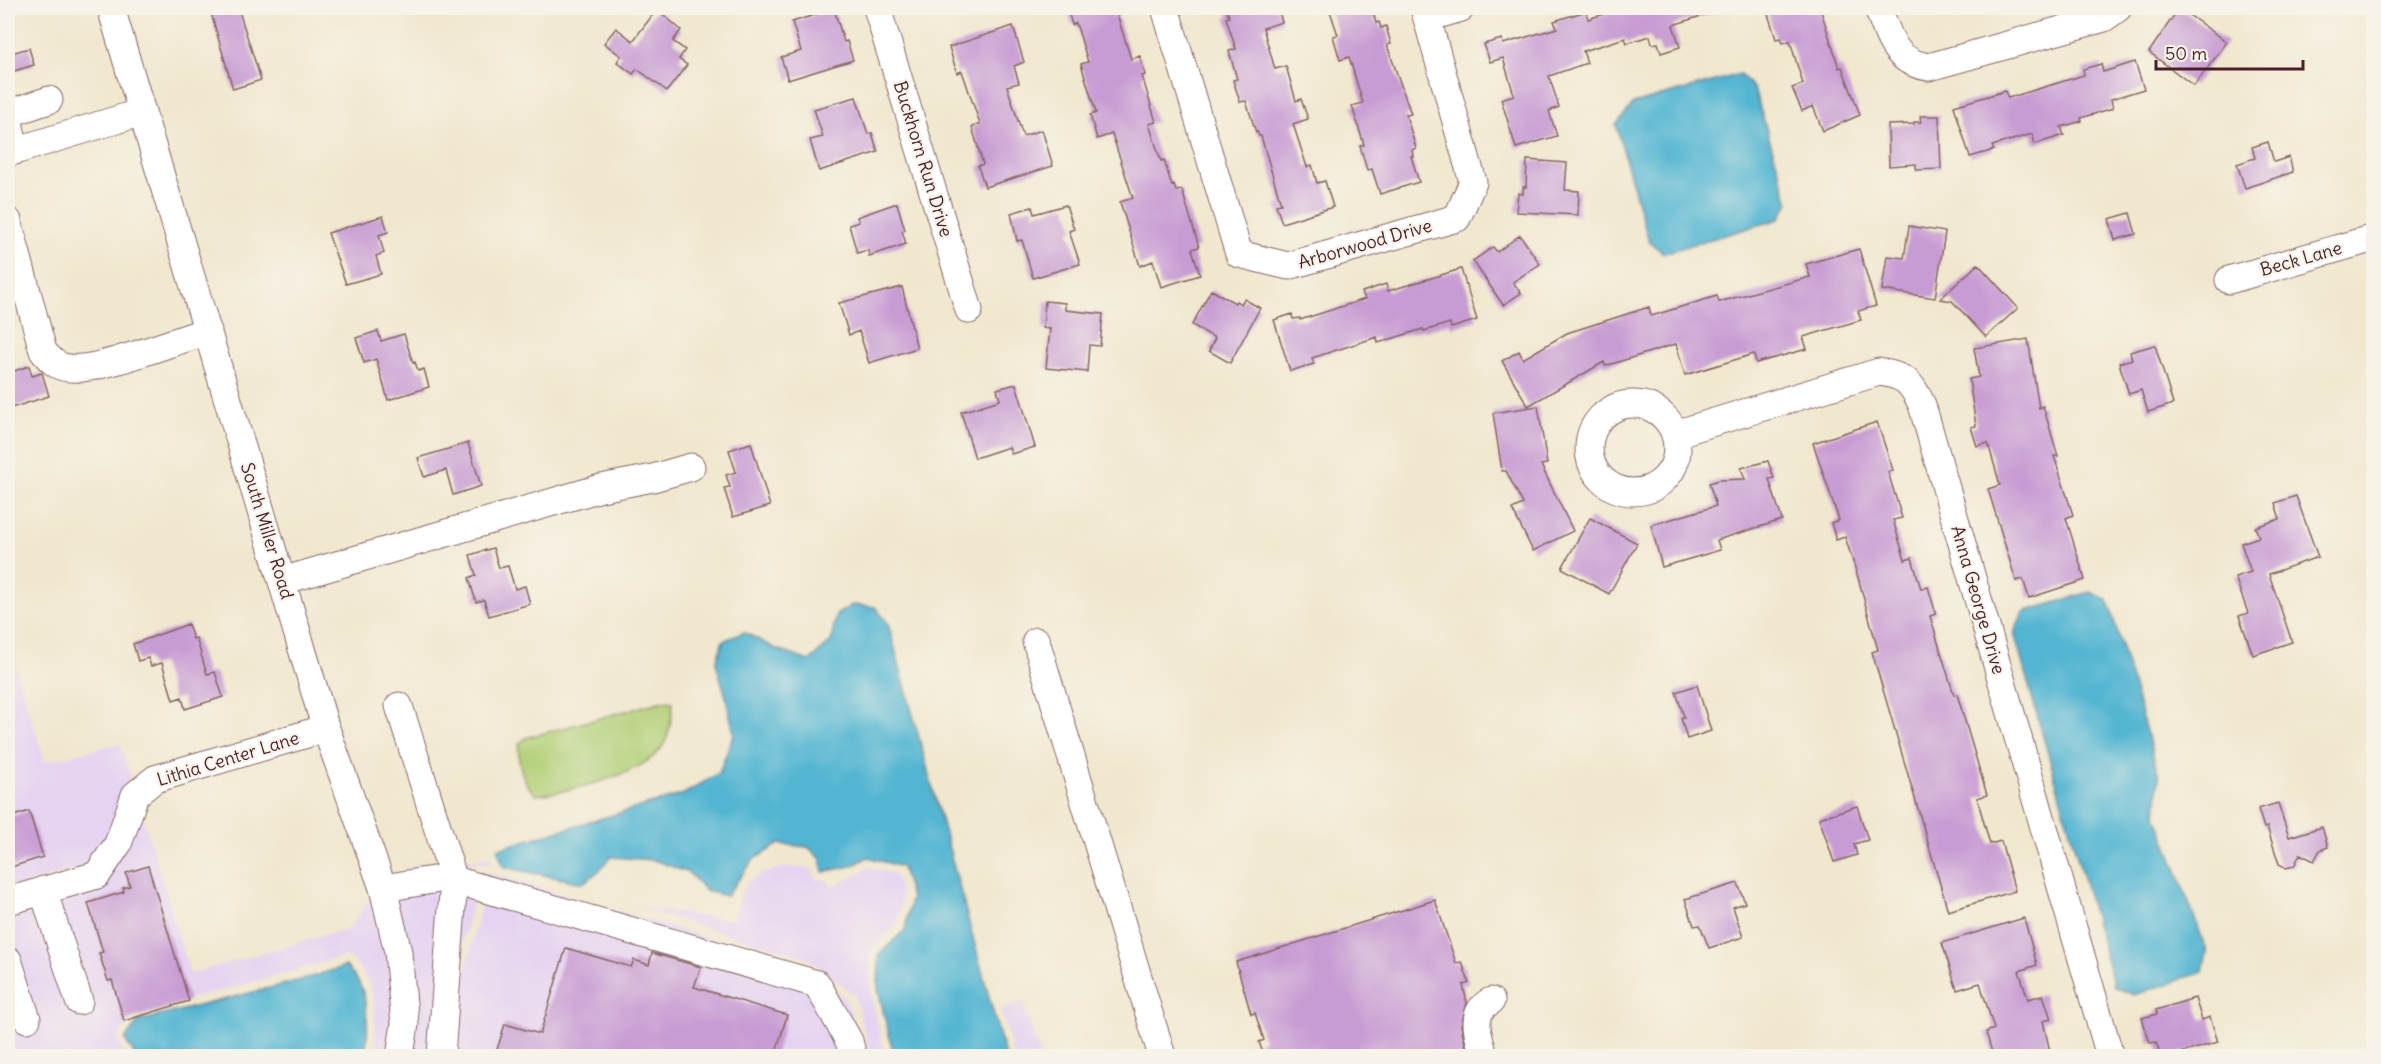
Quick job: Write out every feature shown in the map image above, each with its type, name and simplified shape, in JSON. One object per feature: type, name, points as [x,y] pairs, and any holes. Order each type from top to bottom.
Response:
[{"type":"street","name":"South Miller Road","points":[[111,8],[325,726],[383,888],[398,952],[405,1024],[400,1056]]},
{"type":"street","name":"Buckhorn Run Drive","points":[[877,8],[969,310]]},
{"type":"street","name":"Arborwood Drive","points":[[1165,8],[1239,254],[1288,266],[1457,218],[1473,182],[1425,13]]},
{"type":"street","points":[[1425,13],[1461,8]]},
{"type":"street","points":[[1878,8],[1893,46],[1907,62],[1929,67],[2104,18],[2118,8]]},
{"type":"street","points":[[50,100],[16,111],[8,117],[11,152],[142,112]]},
{"type":"street","points":[[8,221],[43,351],[53,364],[70,369],[97,366],[208,331]]},
{"type":"street","name":"Beck Lane","points":[[2229,280],[2373,238]]},
{"type":"street","name":"Anna George Drive","points":[[1675,434],[1879,372],[1901,376],[1914,389],[1922,405],[2110,1056]]},
{"type":"street","points":[[282,581],[601,489],[653,478],[691,466]]},
{"type":"street","points":[[1036,642],[1162,1056]]},
{"type":"street","points":[[399,706],[454,880],[441,1056]]},
{"type":"street","name":"Lithia Center Lane","points":[[8,901],[97,875],[118,844],[135,795],[154,779],[310,733],[325,726]]},
{"type":"street","points":[[383,888],[439,879],[454,880],[817,984],[849,1041],[853,1056]]},
{"type":"street","points":[[43,890],[79,1001]]},
{"type":"street","points":[[8,960],[27,1019]]},
{"type":"street","points":[[1484,1056],[1476,1022],[1478,1012],[1491,1001]]},
{"type":"shaded area","points":[[8,644],[45,762],[120,743],[132,782],[109,838],[91,865],[8,889]]},
{"type":"shaded area","points":[[141,811],[190,974],[349,928],[374,894],[388,954],[395,1023],[390,1056],[373,1056],[376,1050],[374,1003],[369,982],[353,960],[344,956],[135,1013],[117,1038],[124,1056],[8,1056],[8,913],[100,886]]},
{"type":"shaded area","points":[[491,858],[494,865],[477,861],[472,863],[470,868],[473,901],[440,1030],[439,1056],[411,1056],[391,882],[417,865]]},
{"type":"shaded area","points":[[786,867],[811,868],[817,879],[828,881],[833,887],[870,867],[895,874],[902,898],[897,924],[873,947],[870,954],[870,990],[885,1056],[871,1056],[854,994],[805,957],[635,907],[733,920],[744,888],[750,880]]},
{"type":"shaded area","points":[[478,870],[803,966],[847,1000],[863,1056],[447,1056],[449,1033],[482,902]]},
{"type":"shaded area","points":[[1023,1002],[1040,1056],[1014,1056],[1001,1010]]},
{"type":"green space","points":[[663,701],[673,702],[666,740],[660,750],[636,768],[602,781],[536,795],[527,784],[520,764],[519,751],[519,744],[526,738]]},
{"type":"water","points":[[1740,74],[1754,89],[1789,203],[1779,219],[1664,253],[1649,242],[1616,125],[1633,104]]},
{"type":"water","points":[[2090,592],[2108,600],[2159,776],[2156,815],[2207,951],[2203,972],[2134,995],[2114,987],[2014,633],[2023,612]]},
{"type":"water","points":[[852,605],[875,607],[888,623],[1005,1056],[894,1056],[878,989],[879,954],[905,930],[911,898],[902,867],[868,857],[852,866],[823,872],[821,859],[808,847],[779,844],[754,859],[726,896],[705,890],[689,873],[654,860],[610,857],[600,870],[583,883],[504,867],[497,849],[684,794],[719,773],[734,734],[716,663],[723,641],[744,632],[776,649],[809,661],[831,642],[836,615]]},
{"type":"water","points":[[346,966],[359,982],[365,1001],[367,1041],[363,1056],[135,1056],[125,1039],[139,1021],[297,981]]},
{"type":"building","points":[[238,8],[261,80],[233,89],[211,13]]},
{"type":"building","points":[[1067,8],[1115,8],[1131,59],[1140,56],[1145,75],[1142,76],[1156,122],[1149,124],[1172,186],[1174,185],[1176,191],[1182,190],[1199,247],[1192,249],[1200,275],[1161,287],[1153,261],[1140,266],[1120,202],[1133,198],[1112,134],[1097,139],[1090,115],[1096,113],[1081,64],[1088,62],[1076,23],[1072,25]]},
{"type":"building","points":[[1226,8],[1278,8],[1282,22],[1263,28],[1275,69],[1286,66],[1296,101],[1301,99],[1308,119],[1293,124],[1307,167],[1312,165],[1317,183],[1325,181],[1333,207],[1282,223],[1276,205],[1281,204],[1261,136],[1256,132],[1246,101],[1240,102],[1233,80],[1237,79],[1229,51],[1236,49],[1226,18],[1229,17]]},
{"type":"building","points":[[1329,8],[1372,8],[1376,23],[1379,22],[1381,28],[1386,26],[1391,44],[1387,45],[1411,114],[1406,115],[1416,148],[1412,150],[1413,156],[1411,156],[1419,182],[1380,194],[1372,169],[1367,170],[1360,146],[1364,145],[1352,106],[1363,103],[1349,57],[1340,60],[1333,36],[1338,35]]},
{"type":"building","points":[[1616,8],[1716,8],[1717,11],[1673,25],[1680,47],[1661,53],[1658,43],[1652,44],[1650,36],[1627,43],[1625,38],[1583,51],[1587,63],[1549,76],[1559,107],[1549,111],[1557,136],[1516,148],[1501,99],[1514,95],[1503,58],[1490,62],[1484,44],[1502,39],[1503,44],[1557,28],[1554,21],[1586,11],[1588,19],[1617,10]]},
{"type":"building","points":[[1766,8],[1820,8],[1839,68],[1842,67],[1860,115],[1823,131],[1813,106],[1802,111],[1792,88],[1803,84],[1790,41],[1783,43],[1781,38],[1776,39]]},
{"type":"building","points":[[2179,8],[2227,42],[2194,86],[2149,52]]},
{"type":"building","points":[[657,9],[681,30],[673,41],[685,50],[679,59],[687,65],[667,91],[637,69],[633,74],[617,62],[621,56],[604,43],[616,28],[633,41]]},
{"type":"building","points":[[834,9],[844,42],[847,41],[853,60],[788,80],[781,57],[801,51],[792,22]]},
{"type":"building","points":[[1013,26],[1024,62],[1014,66],[1019,83],[1007,86],[1023,136],[1042,130],[1053,166],[985,187],[978,166],[983,164],[972,127],[980,124],[962,71],[957,73],[949,47]]},
{"type":"building","points":[[29,48],[34,65],[14,71],[8,54]]},
{"type":"building","points":[[2135,62],[2144,89],[2111,99],[2113,108],[2061,127],[2064,135],[2035,144],[2032,134],[1992,146],[1994,150],[1970,157],[1954,106],[2005,91],[2008,98],[2084,75],[2083,69],[2101,64],[2103,72]]},
{"type":"building","points":[[856,97],[868,134],[872,133],[878,152],[819,171],[810,140],[823,137],[814,109]]},
{"type":"building","points":[[1920,116],[1939,116],[1941,169],[1916,170],[1916,164],[1889,166],[1888,125],[1914,124],[1914,122],[1921,122]]},
{"type":"building","points":[[2268,142],[2274,162],[2289,157],[2293,172],[2245,188],[2237,164],[2255,158],[2252,147]]},
{"type":"building","points":[[1527,160],[1567,163],[1565,190],[1579,191],[1578,215],[1516,212],[1518,193],[1523,194],[1523,187],[1526,187]]},
{"type":"building","points":[[897,203],[905,230],[902,231],[906,244],[869,256],[868,250],[857,253],[849,225],[859,222],[857,217]]},
{"type":"building","points":[[1066,205],[1074,229],[1069,231],[1080,264],[1033,278],[1022,240],[1017,241],[1011,213],[1032,207],[1034,214]]},
{"type":"building","points":[[2130,213],[2136,234],[2115,240],[2109,219]]},
{"type":"building","points":[[383,216],[388,232],[379,235],[384,253],[376,256],[381,274],[346,284],[328,233]]},
{"type":"building","points":[[1909,226],[1945,232],[1935,298],[1882,290],[1887,256],[1904,258]]},
{"type":"building","points":[[1520,235],[1540,264],[1513,282],[1521,293],[1503,305],[1473,261],[1493,247],[1497,252]]},
{"type":"building","points":[[1859,249],[1876,306],[1858,311],[1861,320],[1803,337],[1807,349],[1756,363],[1754,354],[1685,375],[1676,344],[1605,366],[1604,362],[1528,406],[1502,361],[1519,351],[1523,359],[1567,333],[1649,307],[1651,316],[1717,296],[1719,302],[1810,277],[1806,264]]},
{"type":"building","points":[[1978,264],[2018,308],[1986,337],[1952,301],[1940,299]]},
{"type":"building","points":[[1461,269],[1477,320],[1451,328],[1450,323],[1424,331],[1423,329],[1378,343],[1377,337],[1312,358],[1314,364],[1290,371],[1274,320],[1292,314],[1293,319],[1300,318],[1300,320],[1365,299],[1362,292],[1386,284],[1388,291]]},
{"type":"building","points":[[902,287],[917,348],[869,363],[859,331],[849,335],[839,303]]},
{"type":"building","points":[[1211,290],[1235,303],[1236,301],[1241,304],[1244,299],[1260,308],[1230,363],[1209,351],[1215,338],[1192,325]]},
{"type":"building","points":[[1045,301],[1065,303],[1065,310],[1103,314],[1100,346],[1089,345],[1087,372],[1046,368],[1050,329],[1043,328]]},
{"type":"building","points":[[378,331],[381,341],[404,334],[413,363],[415,362],[418,371],[424,369],[429,387],[388,400],[376,359],[364,363],[356,338]]},
{"type":"building","points":[[2028,339],[2039,408],[2043,406],[2058,456],[2054,456],[2073,515],[2066,518],[2085,580],[2029,598],[2023,579],[2016,581],[1988,489],[2000,485],[1988,443],[1977,446],[1971,427],[1976,426],[1969,379],[1979,377],[1974,348]]},
{"type":"building","points":[[2155,345],[2173,404],[2148,412],[2141,390],[2129,394],[2119,363],[2132,359],[2130,352]]},
{"type":"building","points":[[29,366],[32,376],[42,373],[49,396],[8,409],[8,373]]},
{"type":"building","points":[[1016,384],[1035,447],[1011,454],[1009,447],[975,458],[961,412],[1000,400],[997,389]]},
{"type":"building","points":[[1538,406],[1547,464],[1541,465],[1573,531],[1533,551],[1512,509],[1523,504],[1506,471],[1502,471],[1493,413]]},
{"type":"building","points":[[1877,422],[1893,470],[1888,472],[1902,518],[1893,520],[1905,560],[1912,558],[1921,589],[1928,587],[1936,614],[1930,616],[1954,695],[1957,694],[1987,795],[1977,798],[1990,844],[2001,841],[2015,891],[1948,911],[1872,652],[1878,650],[1857,574],[1845,537],[1836,540],[1831,523],[1839,520],[1813,443]]},
{"type":"building","points":[[468,443],[481,486],[453,495],[446,470],[424,477],[418,458]]},
{"type":"building","points":[[751,443],[770,506],[733,517],[724,488],[730,487],[726,475],[736,472],[729,450]]},
{"type":"building","points":[[1768,461],[1774,478],[1769,479],[1782,520],[1717,540],[1720,550],[1662,567],[1651,525],[1716,506],[1709,483],[1719,480],[1745,479],[1741,468]]},
{"type":"building","points":[[2296,496],[2318,557],[2269,574],[2292,642],[2253,655],[2239,616],[2248,613],[2235,577],[2251,572],[2241,543],[2259,537],[2255,527],[2280,519],[2275,503]]},
{"type":"building","points":[[1590,518],[1637,543],[1609,594],[1562,568]]},
{"type":"building","points":[[493,548],[499,568],[508,566],[515,589],[525,586],[530,604],[489,616],[484,600],[476,602],[469,578],[476,575],[470,555]]},
{"type":"building","points":[[188,624],[193,639],[196,638],[207,674],[215,672],[223,697],[185,709],[182,697],[173,700],[162,663],[151,666],[148,658],[138,661],[133,644]]},
{"type":"building","points":[[1697,685],[1711,731],[1687,739],[1681,718],[1684,717],[1676,692]]},
{"type":"building","points":[[2278,803],[2289,837],[2322,827],[2328,847],[2320,850],[2314,861],[2300,854],[2294,866],[2286,868],[2279,864],[2267,827],[2264,828],[2258,809]]},
{"type":"building","points":[[1857,806],[1868,840],[1854,844],[1857,855],[1834,862],[1819,818]]},
{"type":"building","points":[[29,811],[43,857],[8,868],[8,818]]},
{"type":"building","points":[[148,866],[189,1001],[124,1021],[112,980],[108,981],[99,953],[103,952],[88,903],[124,892],[123,888],[130,886],[126,873]]},
{"type":"building","points":[[1738,883],[1745,903],[1733,907],[1743,937],[1709,948],[1700,925],[1694,926],[1685,899]]},
{"type":"building","points":[[1435,900],[1456,963],[1462,962],[1469,983],[1463,985],[1467,1003],[1461,1025],[1468,1056],[1264,1056],[1259,1042],[1264,1040],[1255,1013],[1251,1014],[1236,962]]},
{"type":"building","points":[[2024,918],[2037,965],[2019,971],[2028,999],[2043,995],[2051,1019],[2043,1021],[2051,1056],[1993,1056],[1986,1032],[1994,1029],[1980,983],[1957,990],[1942,943]]},
{"type":"building","points":[[566,948],[631,967],[634,960],[649,965],[652,953],[701,967],[694,987],[787,1015],[775,1056],[495,1056],[505,1024],[540,1034]]},
{"type":"building","points":[[2195,998],[2202,1020],[2210,1017],[2218,1042],[2171,1056],[2161,1056],[2156,1042],[2150,1043],[2142,1018],[2157,1014],[2156,1010]]}]
